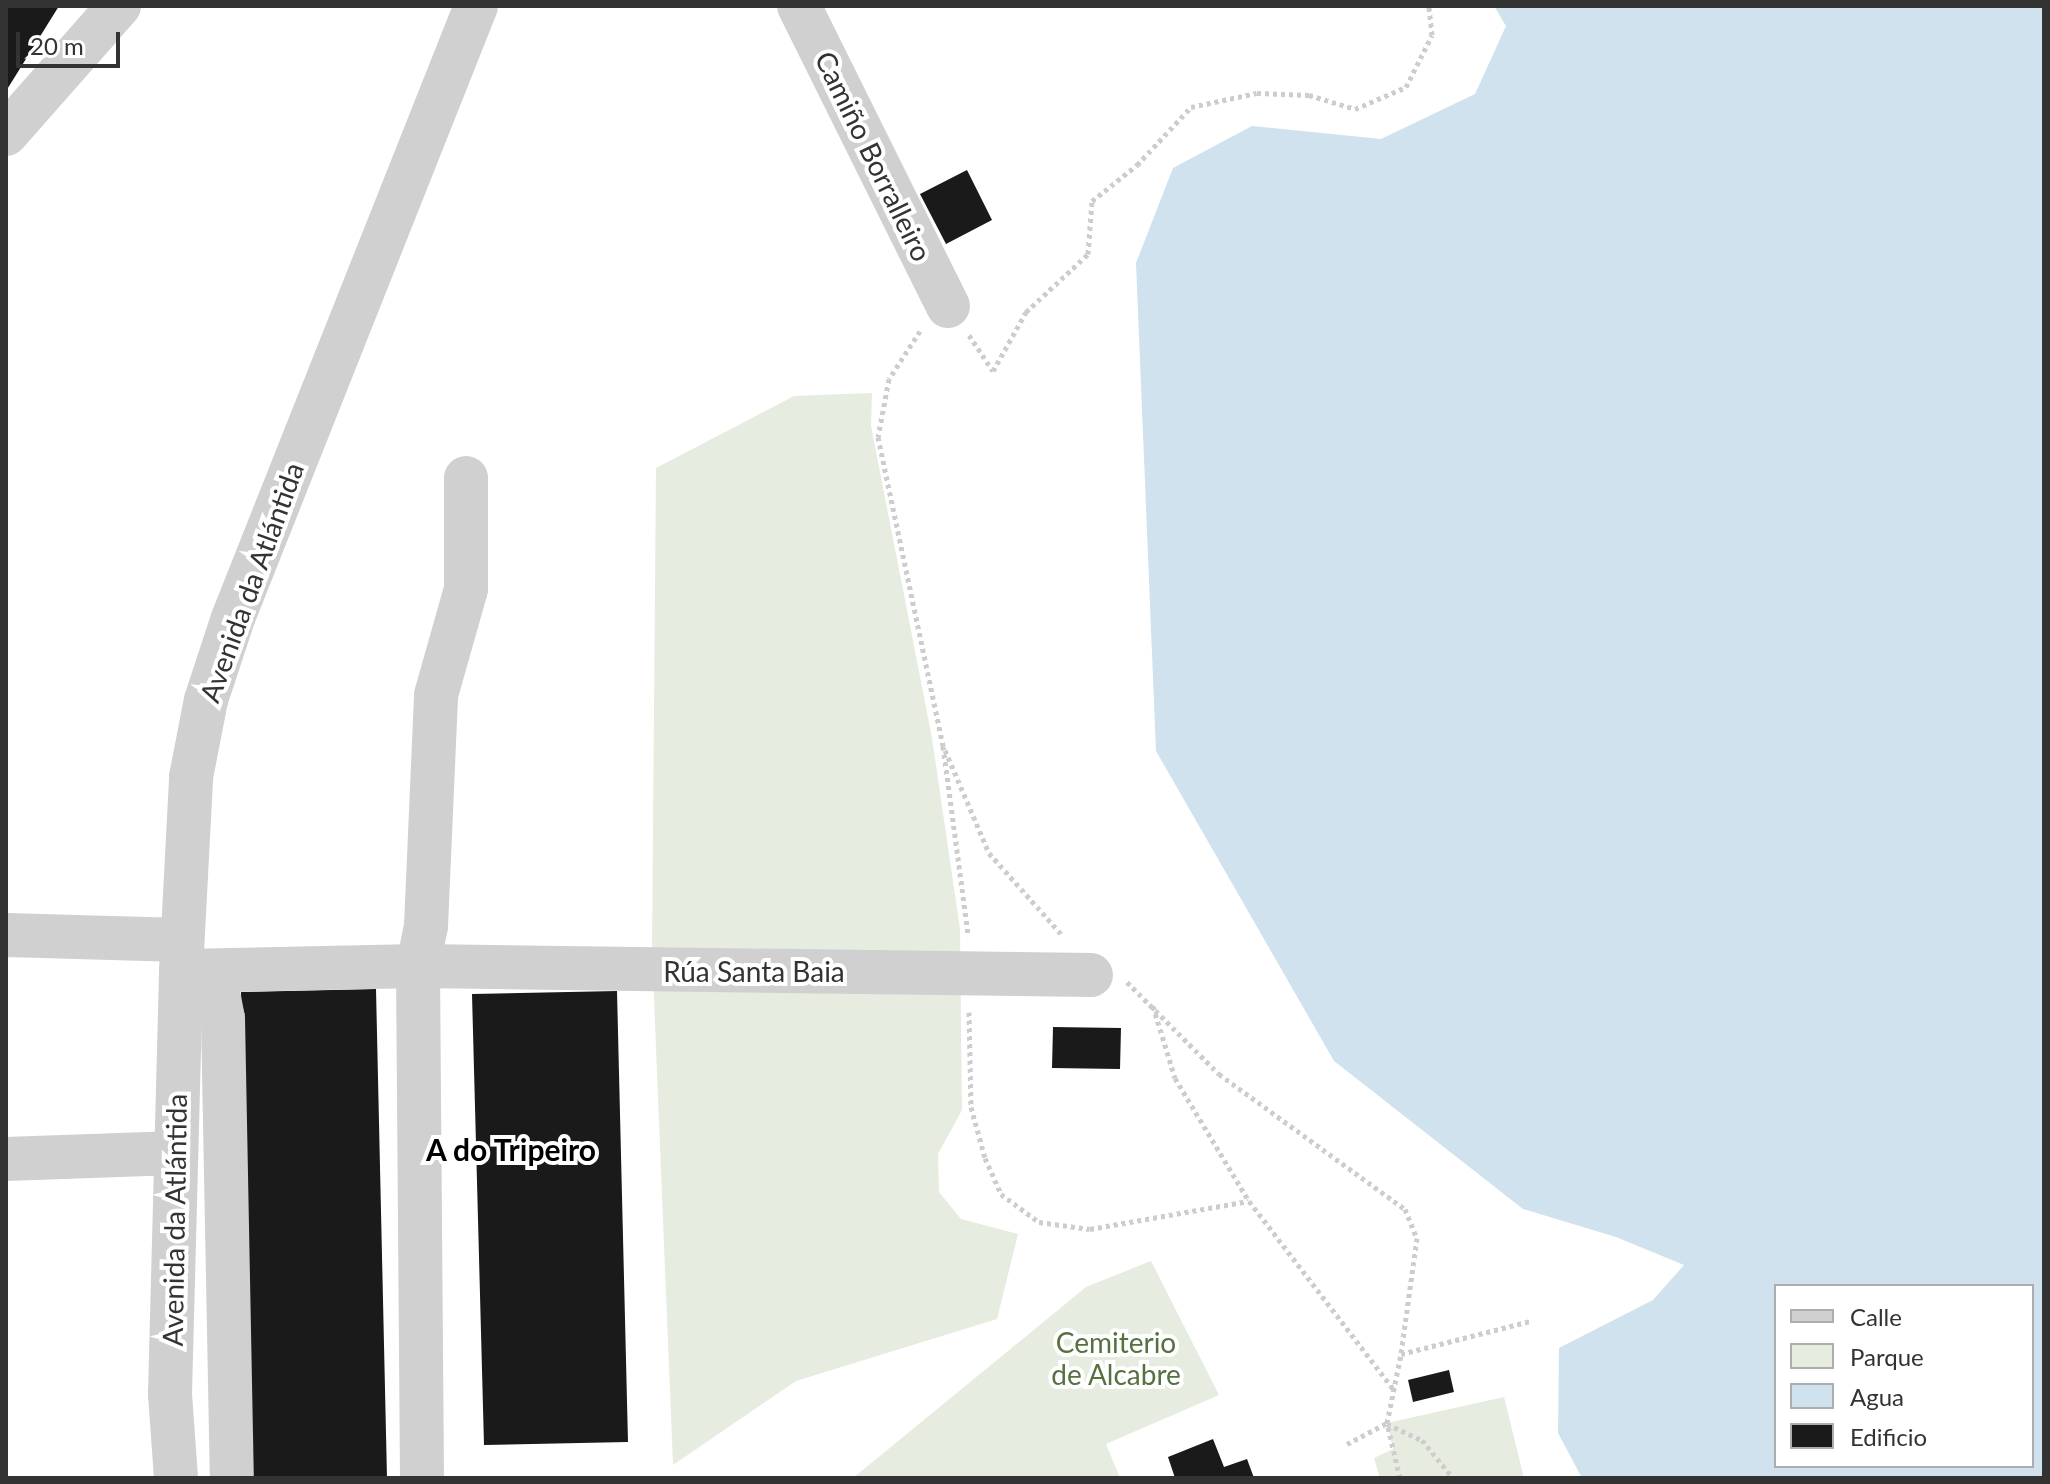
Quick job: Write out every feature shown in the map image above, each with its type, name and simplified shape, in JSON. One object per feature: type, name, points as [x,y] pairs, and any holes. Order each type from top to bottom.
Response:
[{"type":"street","points":[[6,134],[119,6]]},
{"type":"street","name":"Avenida da Atlántida","points":[[176,1478],[170,1394],[182,956],[191,777],[210,689],[476,6]]},
{"type":"street","name":"Camiño Borralleiro","points":[[799,6],[948,306]]},
{"type":"street","points":[[422,1478],[418,966],[426,926],[436,695],[466,589],[466,478]]},
{"type":"street","name":"Rúa Santa Baia","points":[[6,935],[182,956],[418,966],[969,970],[1091,975]]},
{"type":"street","points":[[218,993],[223,1018],[232,1478]]},
{"type":"street","points":[[6,1159],[176,1153]]},
{"type":"path","points":[[1249,1201],[1090,1229],[1039,1222],[1001,1194],[971,1107],[969,970],[943,746],[878,437],[889,379],[913,337],[948,306],[993,371],[1026,312],[1088,254],[1092,201],[1137,165],[1191,107],[1257,93],[1309,95],[1355,109],[1394,93],[1406,87],[1432,35],[1429,6]]},
{"type":"path","points":[[943,746],[989,853],[1091,975],[1124,979],[1152,1001],[1219,1074],[1405,1209],[1417,1238],[1401,1354],[1387,1423],[1400,1478]]},
{"type":"path","points":[[1152,1001],[1175,1078],[1249,1201],[1393,1389]]},
{"type":"path","points":[[1401,1354],[1530,1321]]},
{"type":"path","points":[[1347,1444],[1387,1423]]},
{"type":"path","points":[[1387,1423],[1422,1440],[1453,1478]]},
{"type":"green space","points":[[872,393],[871,426],[932,738],[960,929],[962,1110],[938,1154],[939,1192],[961,1219],[1018,1234],[997,1319],[796,1381],[673,1465],[652,950],[656,468],[794,396]]},
{"type":"green space","name":"Cemiterio de Alcabre","points":[[1151,1261],[1219,1395],[1106,1444],[1120,1478],[853,1478],[1086,1287]]},
{"type":"green space","points":[[1504,1397],[1524,1478],[1380,1478],[1374,1458],[1393,1449],[1387,1423]]},
{"type":"water","points":[[1494,6],[2044,6],[2044,1478],[1582,1478],[1558,1433],[1559,1348],[1653,1300],[1684,1265],[1616,1237],[1523,1209],[1334,1061],[1156,751],[1136,263],[1173,168],[1252,126],[1381,139],[1475,94],[1506,26]]},
{"type":"building","points":[[6,6],[59,6],[6,91]]},
{"type":"building","points":[[967,170],[992,220],[946,244],[920,194]]},
{"type":"building","points":[[376,989],[387,1478],[252,1478],[241,992]]},
{"type":"building","points":[[617,991],[628,1442],[484,1445],[472,994]]},
{"type":"building","points":[[1053,1027],[1121,1028],[1120,1069],[1052,1068]]},
{"type":"building","points":[[1449,1370],[1454,1392],[1413,1402],[1408,1380]]},
{"type":"building","points":[[1213,1439],[1224,1467],[1247,1459],[1254,1478],[1175,1478],[1168,1457]]},
{"type":"district","name":"A do Tripeiro","points":[[511,1149]]}]
